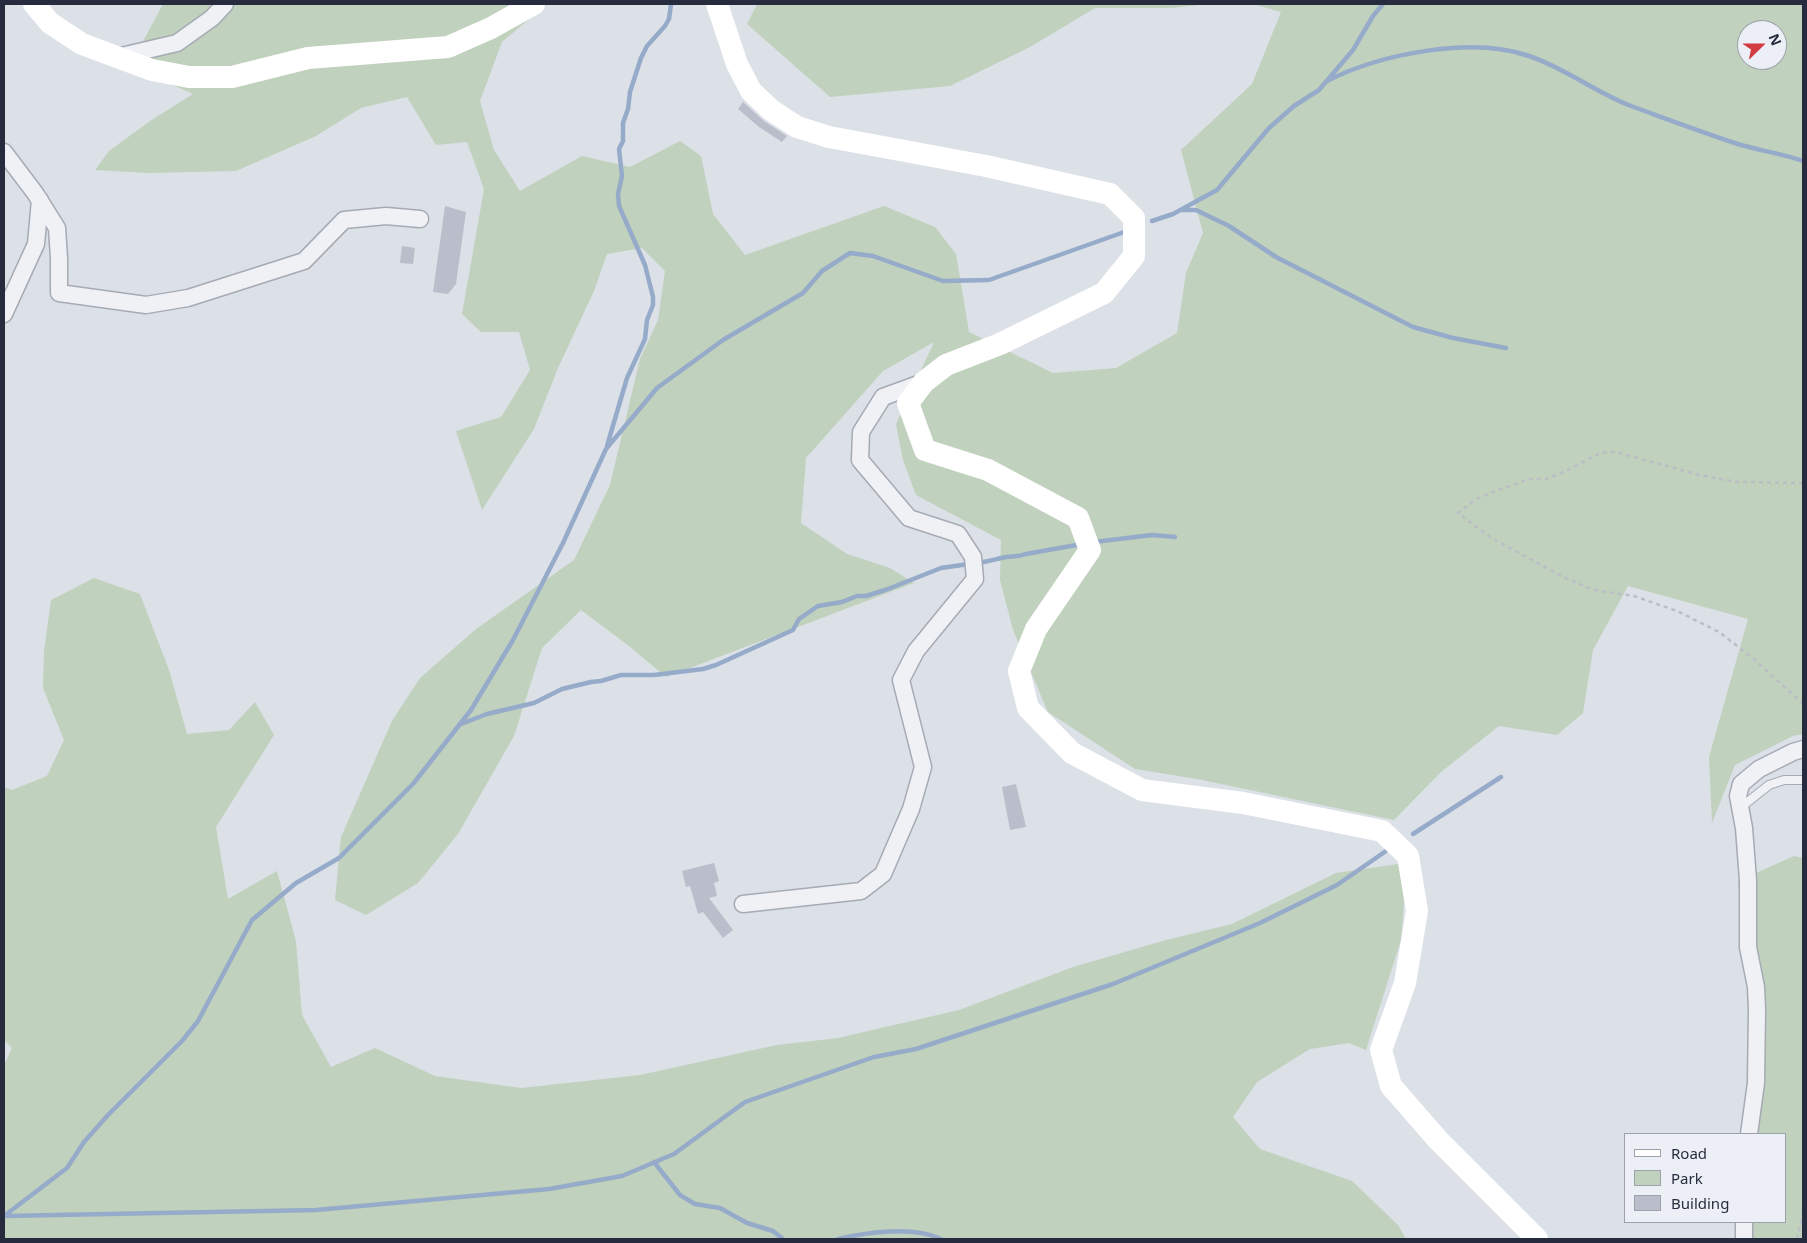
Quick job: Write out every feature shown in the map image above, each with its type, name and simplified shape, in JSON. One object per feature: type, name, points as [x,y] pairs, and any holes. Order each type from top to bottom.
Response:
[{"type":"street","points":[[34,4],[50,23],[82,44],[152,70],[189,77],[232,77],[308,58],[448,47],[491,28],[534,4]]},
{"type":"street","points":[[114,57],[177,43],[212,18],[224,4]]},
{"type":"street","points":[[716,4],[737,64],[751,90],[771,110],[797,127],[829,137],[986,166],[1110,194],[1134,218],[1134,256],[1104,293],[1000,344],[946,365],[924,382],[908,403],[926,450],[988,470],[1078,518],[1090,550],[1036,629],[1019,671],[1028,708],[1072,753],[1142,790],[1243,803],[1382,831],[1408,856],[1417,911],[1405,983],[1381,1050],[1391,1086],[1439,1141],[1537,1239]]},
{"type":"street","points":[[4,152],[40,200],[57,228],[60,258],[59,293],[146,305],[188,298],[304,261],[344,220],[386,216],[420,219]]},
{"type":"street","points":[[4,314],[36,244],[40,200]]},
{"type":"street","points":[[743,904],[861,892],[883,874],[911,809],[923,767],[901,680],[916,651],[976,579],[973,557],[958,534],[909,518],[860,460],[861,432],[884,398],[924,382]]},
{"type":"street","points":[[1748,1133],[1756,1083],[1757,1018],[1756,987],[1748,947],[1748,880],[1744,828],[1738,796],[1741,784],[1759,769],[1792,752],[1803,750]]},
{"type":"street","points":[[1744,1223],[1744,1239]]},
{"type":"lane","points":[[1744,828],[1743,809],[1745,804],[1761,790],[1775,782],[1794,779],[1803,780]]},
{"type":"path","points":[[1803,484],[1737,482],[1684,471],[1616,452],[1600,453],[1546,479],[1529,479],[1490,493],[1475,500],[1458,513],[1490,537],[1563,577],[1594,590],[1634,596],[1677,611],[1719,632],[1754,659],[1803,704]]},
{"type":"path","points":[[1797,1239],[1803,1213]]},
{"type":"green space","points":[[163,4],[547,4],[502,42],[480,101],[494,150],[520,191],[582,156],[630,167],[680,141],[701,156],[713,214],[745,255],[884,206],[935,227],[956,254],[969,332],[1053,373],[1116,368],[1177,333],[1186,273],[1203,233],[1181,150],[1252,84],[1281,12],[1253,4],[1803,4],[1803,734],[1793,736],[1735,765],[1712,823],[1709,757],[1748,619],[1628,586],[1593,650],[1583,713],[1557,735],[1499,726],[1441,772],[1394,820],[1197,779],[1135,769],[1048,712],[1013,630],[1000,580],[1001,540],[916,495],[903,460],[896,424],[934,342],[883,371],[806,458],[801,523],[847,554],[890,568],[914,583],[666,677],[581,610],[542,648],[514,736],[458,834],[418,883],[366,915],[335,900],[341,837],[392,721],[420,678],[476,629],[574,560],[610,485],[640,359],[658,320],[665,271],[642,248],[607,254],[594,291],[558,368],[534,429],[482,510],[456,431],[501,417],[530,370],[519,332],[481,332],[462,314],[484,189],[467,142],[436,145],[407,97],[361,108],[316,136],[236,171],[148,173],[95,170],[109,151],[150,121],[193,94],[130,66]]},
{"type":"green space","points":[[757,4],[1207,4],[1172,8],[1095,8],[1030,47],[950,86],[830,97],[747,24]]},
{"type":"green space","points":[[94,578],[140,594],[169,670],[187,734],[229,730],[255,702],[274,735],[216,827],[228,899],[277,871],[296,941],[302,1015],[331,1067],[375,1048],[435,1076],[521,1088],[640,1075],[777,1045],[838,1038],[959,1010],[1073,967],[1166,940],[1232,924],[1336,873],[1398,864],[1405,889],[1401,940],[1366,1050],[1349,1043],[1310,1049],[1257,1082],[1233,1117],[1260,1149],[1352,1181],[1398,1225],[1406,1239],[4,1239],[4,1065],[12,1048],[4,1040],[4,787],[12,790],[47,776],[64,740],[43,688],[44,651],[51,600]]},
{"type":"green space","points":[[1794,856],[1803,858],[1803,1239],[1746,1239],[1742,1223],[1787,1223],[1787,1133],[1751,1133],[1748,960],[1738,881]]},
{"type":"building","points":[[743,102],[764,121],[787,136],[782,142],[759,127],[738,109]]},
{"type":"building","points":[[445,206],[466,212],[456,284],[448,294],[433,292]]},
{"type":"building","points":[[402,246],[415,248],[413,264],[400,263]]},
{"type":"building","points":[[1016,784],[1026,827],[1010,830],[1002,787]]},
{"type":"building","points":[[714,863],[719,881],[714,883],[717,896],[709,898],[733,930],[723,938],[703,912],[698,914],[690,886],[686,887],[682,871]]},
{"type":"waterway","points":[[607,446],[627,378],[645,339],[647,320],[653,305],[653,297],[645,265],[619,206],[618,194],[622,176],[619,149],[623,141],[623,123],[628,109],[630,92],[641,58],[647,46],[669,19],[671,4]]},
{"type":"waterway","points":[[1152,221],[1173,214],[1217,190],[1269,128],[1294,106],[1319,90],[1353,50],[1373,16],[1383,4]]},
{"type":"waterway","points":[[1327,81],[1373,63],[1426,51],[1454,48],[1506,50],[1542,61],[1631,106],[1741,145],[1803,161]]},
{"type":"waterway","points":[[1180,210],[1196,210],[1229,226],[1276,257],[1413,327],[1453,338],[1506,348]]},
{"type":"waterway","points":[[4,1216],[67,1168],[84,1142],[108,1115],[182,1041],[198,1021],[252,920],[296,883],[339,858],[413,784],[471,710],[513,640],[563,543],[606,449],[657,388],[723,340],[803,293],[822,271],[850,253],[873,256],[943,281],[989,280],[1127,231]]},
{"type":"waterway","points":[[1094,542],[1152,535],[1175,537]]},
{"type":"waterway","points":[[977,563],[1082,544]]},
{"type":"waterway","points":[[461,724],[487,714],[534,703],[562,689],[621,675],[654,675],[703,669],[716,665],[793,630],[799,619],[818,606],[842,602],[857,596],[866,596],[941,568],[969,564]]},
{"type":"waterway","points":[[1413,834],[1501,777]]},
{"type":"waterway","points":[[4,1216],[316,1210],[549,1189],[622,1176],[674,1154],[745,1102],[874,1057],[916,1049],[1113,984],[1260,923],[1337,885],[1386,851]]},
{"type":"waterway","points":[[654,1162],[680,1195],[695,1204],[720,1208],[747,1223],[773,1231],[783,1239]]},
{"type":"waterway","points":[[838,1239],[876,1232],[904,1231],[930,1235],[941,1239]]}]
